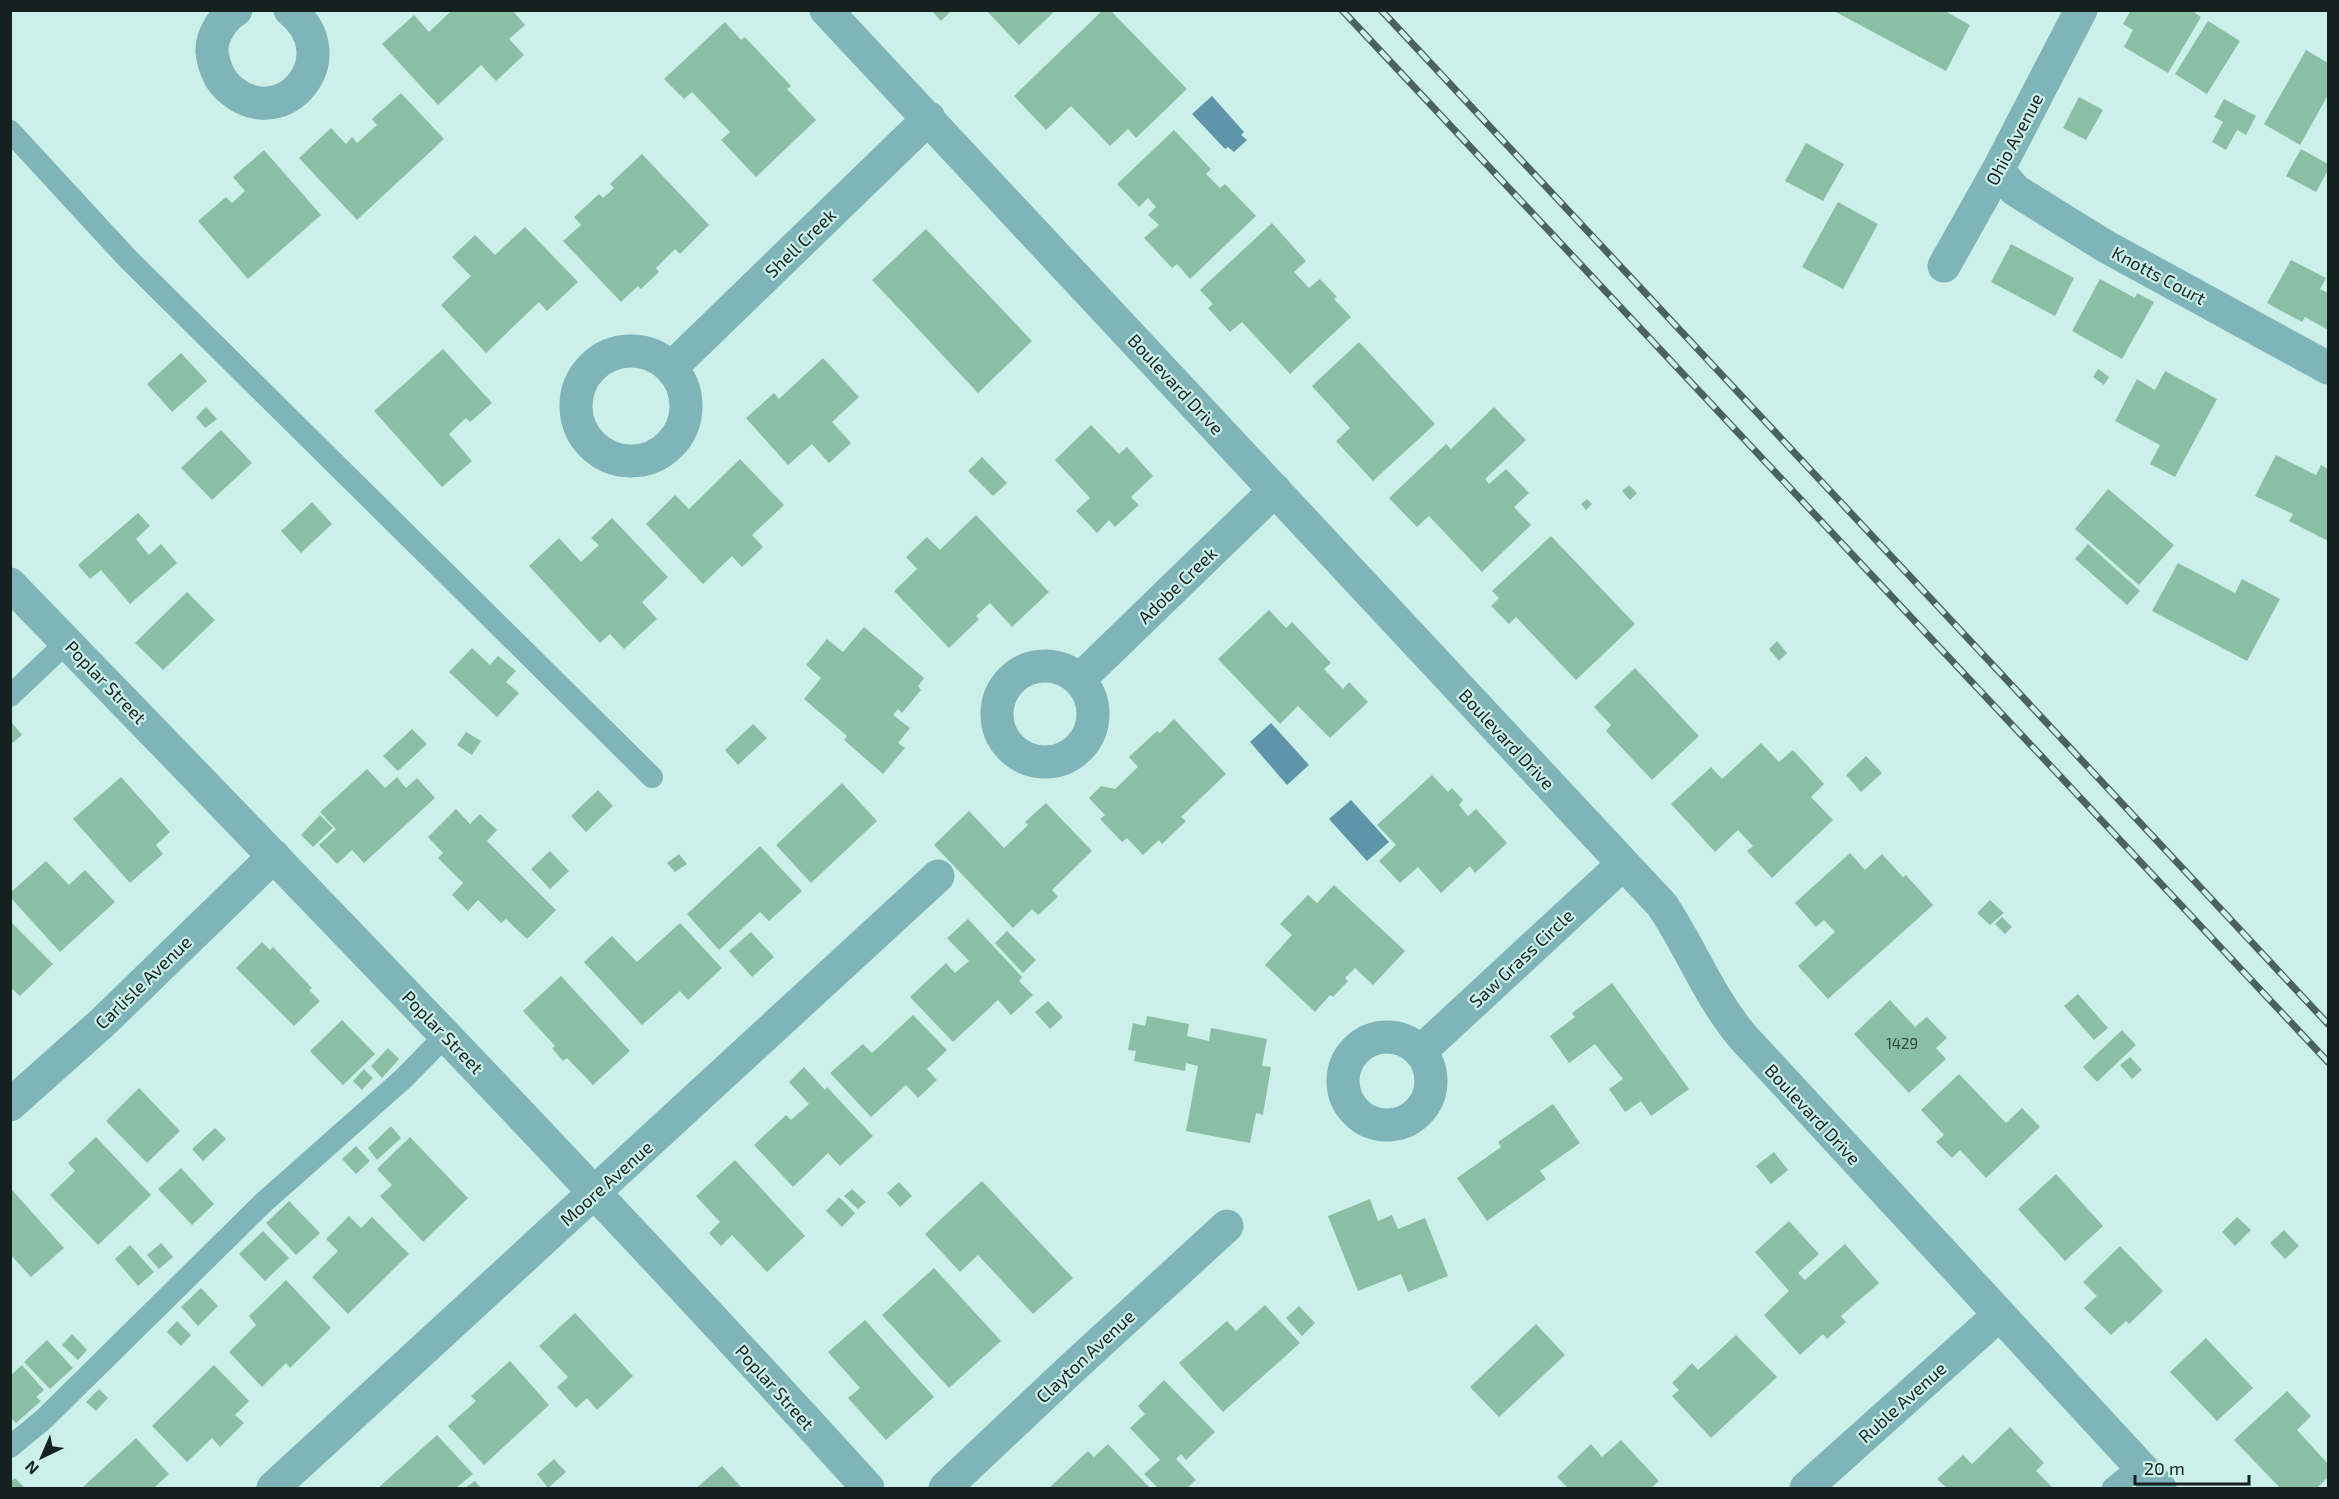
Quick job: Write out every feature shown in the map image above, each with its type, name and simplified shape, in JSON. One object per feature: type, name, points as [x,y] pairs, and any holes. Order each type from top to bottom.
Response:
[{"type":"street","points":[[236,10],[218,29],[212,48],[214,68],[224,85],[239,98],[258,104],[278,102],[295,92],[308,77],[314,58],[312,38],[302,14]]},
{"type":"street","name":"Boulevard Drive","points":[[826,10],[1662,905],[1682,935],[1710,991],[1738,1031],[2150,1477]]},
{"type":"street","name":"Ohio Avenue","points":[[1944,266],[1998,170],[2081,10]]},
{"type":"street","name":"Shell Creek","points":[[671,368],[928,118]]},
{"type":"street","name":"Knotts Court","points":[[1998,170],[2015,190],[2105,246],[2328,368]]},
{"type":"street","name":"Adobe Creek","points":[[1079,681],[1275,490]]},
{"type":"street","name":"Poplar Street","points":[[10,584],[447,1034],[868,1488]]},
{"type":"street","name":"Carlisle Avenue","points":[[10,1106],[102,1023],[274,856]]},
{"type":"street","name":"Saw Grass Circle","points":[[1420,1052],[1623,864]]},
{"type":"street","name":"Moore Avenue","points":[[273,1488],[938,876]]},
{"type":"street","name":"Clayton Avenue","points":[[945,1488],[1227,1226]]},
{"type":"street","name":"Ruble Avenue","points":[[1806,1488],[1999,1316]]},
{"type":"lane","points":[[10,131],[129,260],[652,777]]},
{"type":"lane","points":[[10,696],[67,642]]},
{"type":"lane","points":[[10,1447],[44,1419],[263,1203],[404,1078],[447,1034]]},
{"type":"lane","points":[[2113,1488],[2150,1477]]},
{"type":"water","points":[[1212,96],[1244,132],[1241,135],[1247,140],[1234,152],[1228,147],[1225,149],[1192,114]]},
{"type":"water","points":[[1271,723],[1309,765],[1287,785],[1250,742]]},
{"type":"water","points":[[1351,800],[1389,842],[1367,861],[1329,819]]},
{"type":"building","points":[[452,10],[512,10],[525,25],[509,39],[524,55],[496,81],[481,65],[438,105],[382,44],[414,15],[429,32]]},
{"type":"building","points":[[931,10],[952,10],[941,21]]},
{"type":"building","points":[[986,10],[1056,10],[1019,45]]},
{"type":"building","points":[[1103,10],[1110,10],[1187,89],[1136,138],[1128,129],[1110,146],[1071,106],[1046,130],[1014,96]]},
{"type":"building","points":[[1832,10],[1943,10],[1970,25],[1946,71]]},
{"type":"building","points":[[2131,10],[2191,10],[2201,17],[2168,73],[2124,47],[2133,30],[2123,24]]},
{"type":"building","points":[[2208,21],[2240,41],[2207,94],[2175,74]]},
{"type":"building","points":[[725,22],[741,40],[745,37],[791,86],[787,89],[816,120],[756,177],[721,140],[730,132],[692,92],[684,99],[664,79]]},
{"type":"building","points":[[2306,50],[2328,63],[2328,95],[2300,145],[2264,124]]},
{"type":"building","points":[[401,93],[444,139],[357,220],[299,158],[331,128],[346,144],[352,137],[357,143],[377,125],[372,119]]},
{"type":"building","points":[[2079,97],[2103,110],[2086,140],[2063,128]]},
{"type":"building","points":[[2224,99],[2256,116],[2246,135],[2237,130],[2226,150],[2212,142],[2223,122],[2214,117]]},
{"type":"building","points":[[1174,130],[1211,169],[1206,174],[1220,188],[1225,184],[1256,216],[1190,279],[1177,264],[1172,268],[1144,238],[1159,225],[1148,215],[1156,207],[1148,198],[1139,207],[1117,184]]},
{"type":"building","points":[[1806,143],[1844,164],[1823,201],[1785,181]]},
{"type":"building","points":[[2301,149],[2328,164],[2328,170],[2316,192],[2286,176]]},
{"type":"building","points":[[264,150],[321,215],[248,279],[198,221],[226,197],[232,203],[245,191],[233,177]]},
{"type":"building","points":[[642,154],[709,225],[680,254],[675,249],[656,268],[659,272],[641,289],[638,286],[621,302],[563,241],[581,225],[574,217],[599,194],[603,198],[614,188],[610,184]]},
{"type":"building","points":[[1838,202],[1878,224],[1843,289],[1802,267]]},
{"type":"building","points":[[1272,223],[1306,261],[1294,272],[1309,288],[1320,279],[1351,317],[1290,374],[1242,322],[1230,332],[1208,308],[1213,304],[1200,290]]},
{"type":"building","points":[[525,227],[578,282],[547,311],[539,302],[486,353],[441,305],[471,276],[452,257],[475,235],[495,255]]},
{"type":"building","points":[[926,229],[1032,341],[978,393],[872,280]]},
{"type":"building","points":[[2011,244],[2074,278],[2055,316],[1991,282]]},
{"type":"building","points":[[2291,260],[2326,278],[2320,289],[2328,293],[2328,330],[2305,317],[2302,322],[2267,303]]},
{"type":"building","points":[[2100,279],[2135,298],[2137,293],[2154,302],[2122,359],[2072,331]]},
{"type":"building","points":[[1359,342],[1435,424],[1373,481],[1336,441],[1350,428],[1312,386]]},
{"type":"building","points":[[443,349],[492,403],[470,422],[466,418],[449,434],[472,461],[442,487],[374,411]]},
{"type":"building","points":[[181,353],[207,381],[172,412],[147,384]]},
{"type":"building","points":[[823,358],[859,397],[832,422],[851,443],[829,463],[812,444],[788,465],[746,418],[774,393],[779,399]]},
{"type":"building","points":[[2098,369],[2109,377],[2104,385],[2093,377]]},
{"type":"building","points":[[2165,371],[2217,399],[2175,477],[2150,464],[2160,445],[2115,421],[2137,379],[2155,390]]},
{"type":"building","points":[[206,407],[217,419],[205,428],[196,417]]},
{"type":"building","points":[[1494,407],[1526,440],[1485,479],[1489,484],[1506,469],[1529,493],[1514,507],[1531,525],[1482,572],[1429,516],[1417,527],[1389,498],[1446,444],[1451,449]]},
{"type":"building","points":[[1091,425],[1119,454],[1127,447],[1153,476],[1131,497],[1139,505],[1115,527],[1109,520],[1097,533],[1076,511],[1090,498],[1055,460]]},
{"type":"building","points":[[221,430],[252,463],[212,500],[181,468]]},
{"type":"building","points":[[2276,455],[2316,475],[2321,465],[2328,469],[2328,541],[2289,521],[2293,514],[2255,496]]},
{"type":"building","points":[[982,457],[1007,483],[993,496],[968,471]]},
{"type":"building","points":[[740,459],[784,505],[752,535],[763,547],[742,567],[732,556],[703,584],[646,524],[675,495],[689,509]]},
{"type":"building","points":[[1629,485],[1637,493],[1630,500],[1622,491]]},
{"type":"building","points":[[2108,489],[2174,545],[2139,585],[2075,529]]},
{"type":"building","points":[[1587,499],[1592,504],[1586,510],[1581,504]]},
{"type":"building","points":[[312,502],[332,524],[301,553],[281,531]]},
{"type":"building","points":[[138,513],[150,526],[136,539],[149,555],[161,544],[177,563],[130,604],[101,570],[90,579],[78,565]]},
{"type":"building","points":[[976,515],[1049,592],[1012,627],[990,603],[976,616],[979,619],[949,648],[894,591],[917,569],[906,557],[927,537],[940,550]]},
{"type":"building","points":[[612,518],[668,577],[642,602],[657,619],[624,649],[610,634],[600,643],[529,566],[559,538],[581,562],[599,545],[591,538]]},
{"type":"building","points":[[1551,536],[1635,624],[1576,680],[1516,617],[1509,624],[1491,606],[1499,598],[1492,591]]},
{"type":"building","points":[[2088,544],[2140,591],[2127,605],[2075,559]]},
{"type":"building","points":[[2178,563],[2235,593],[2242,579],[2280,599],[2247,661],[2152,611]]},
{"type":"building","points":[[187,592],[215,620],[163,670],[135,643]]},
{"type":"building","points":[[1269,610],[1286,628],[1292,622],[1331,663],[1324,669],[1343,689],[1349,682],[1368,702],[1330,738],[1298,706],[1280,724],[1218,659]]},
{"type":"building","points":[[864,627],[924,678],[918,686],[921,690],[902,713],[898,709],[893,715],[910,728],[898,743],[905,748],[883,774],[844,740],[847,736],[804,699],[821,678],[806,665],[827,639],[843,652]]},
{"type":"building","points":[[1777,641],[1787,653],[1779,661],[1769,649]]},
{"type":"building","points":[[472,648],[490,665],[498,656],[516,671],[506,682],[519,693],[497,717],[449,672]]},
{"type":"building","points":[[1635,668],[1699,736],[1652,780],[1606,731],[1611,725],[1594,707]]},
{"type":"building","points":[[1174,719],[1226,774],[1181,817],[1186,821],[1162,844],[1159,840],[1143,855],[1127,838],[1122,842],[1100,819],[1105,815],[1089,798],[1101,786],[1115,789],[1138,767],[1129,757]]},
{"type":"building","points":[[12,723],[22,735],[10,745],[10,724]]},
{"type":"building","points":[[753,724],[767,738],[738,765],[725,750]]},
{"type":"building","points":[[412,729],[427,744],[398,771],[383,756]]},
{"type":"building","points":[[466,732],[481,741],[472,755],[457,745]]},
{"type":"building","points":[[1761,743],[1779,762],[1793,750],[1824,784],[1811,797],[1833,820],[1772,878],[1747,851],[1753,846],[1738,830],[1715,852],[1671,804],[1711,767],[1722,779]]},
{"type":"building","points":[[1866,756],[1882,773],[1861,792],[1846,775]]},
{"type":"building","points":[[367,769],[385,788],[397,777],[406,788],[417,778],[435,798],[364,863],[352,850],[337,864],[319,845],[336,829],[320,812]]},
{"type":"building","points":[[1432,775],[1448,792],[1452,788],[1463,800],[1459,805],[1468,816],[1476,809],[1507,843],[1475,873],[1470,866],[1441,893],[1418,867],[1400,883],[1379,861],[1396,845],[1377,825]]},
{"type":"building","points":[[121,777],[170,832],[156,845],[163,854],[130,883],[73,819]]},
{"type":"building","points":[[842,783],[877,821],[811,883],[776,845]]},
{"type":"building","points":[[598,790],[613,806],[586,832],[571,816]]},
{"type":"building","points":[[1046,803],[1092,851],[1052,890],[1058,897],[1038,915],[1032,909],[1013,928],[934,845],[969,811],[1004,848],[1028,825],[1025,822]]},
{"type":"building","points":[[456,809],[470,824],[480,814],[497,830],[487,841],[556,910],[527,939],[506,919],[501,923],[478,900],[468,911],[452,895],[463,883],[438,858],[443,853],[428,837]]},
{"type":"building","points":[[320,815],[333,828],[313,847],[301,835]]},
{"type":"building","points":[[760,846],[802,891],[769,921],[760,912],[719,950],[687,914]]},
{"type":"building","points":[[550,851],[569,871],[550,889],[531,869]]},
{"type":"building","points":[[1850,853],[1865,870],[1882,854],[1903,877],[1906,875],[1933,905],[1828,999],[1798,966],[1835,932],[1824,920],[1816,927],[1795,903]]},
{"type":"building","points":[[679,854],[687,864],[675,872],[667,863]]},
{"type":"building","points":[[46,861],[69,885],[85,870],[115,902],[60,952],[10,897],[10,893]]},
{"type":"building","points":[[1334,885],[1405,951],[1373,985],[1355,968],[1345,978],[1348,981],[1333,997],[1330,995],[1315,1012],[1265,965],[1292,935],[1280,924],[1308,895],[1317,903]]},
{"type":"building","points":[[1990,900],[2004,913],[1990,925],[1977,913]]},
{"type":"building","points":[[2002,917],[2012,927],[2005,934],[1995,924]]},
{"type":"building","points":[[968,919],[1022,977],[1019,981],[1033,995],[1011,1015],[998,1000],[953,1042],[910,997],[946,963],[955,973],[969,961],[947,938]]},
{"type":"building","points":[[10,921],[53,964],[20,996],[10,987]]},
{"type":"building","points":[[680,923],[722,968],[688,1000],[680,991],[642,1025],[584,962],[612,936],[637,962]]},
{"type":"building","points":[[1007,931],[1036,960],[1023,973],[995,943]]},
{"type":"building","points":[[751,932],[774,957],[752,977],[729,951]]},
{"type":"building","points":[[262,942],[270,950],[273,947],[312,988],[309,990],[320,1001],[294,1026],[236,968]]},
{"type":"building","points":[[561,976],[630,1051],[593,1085],[567,1058],[563,1061],[552,1048],[555,1046],[523,1011]]},
{"type":"building","points":[[1612,983],[1689,1089],[1651,1116],[1641,1101],[1625,1112],[1609,1089],[1623,1079],[1595,1044],[1569,1063],[1550,1036],[1575,1017],[1572,1013]]},
{"type":"building","points":[[2078,994],[2108,1028],[2094,1040],[2064,1006]]},
{"type":"building","points":[[1890,1000],[1915,1027],[1927,1017],[1947,1038],[1936,1048],[1946,1059],[1909,1093],[1854,1034]]},
{"type":"building","points":[[1048,1001],[1063,1017],[1050,1029],[1035,1012]]},
{"type":"building","points":[[913,1015],[947,1050],[927,1069],[937,1080],[918,1098],[906,1085],[871,1117],[830,1073],[863,1044],[872,1053]]},
{"type":"building","points":[[1147,1016],[1189,1024],[1187,1036],[1209,1041],[1211,1028],[1267,1039],[1262,1066],[1271,1067],[1263,1115],[1256,1113],[1250,1143],[1186,1131],[1198,1066],[1186,1063],[1185,1071],[1134,1061],[1136,1051],[1128,1050],[1133,1023],[1145,1026]]},
{"type":"building","points":[[342,1020],[375,1054],[343,1085],[310,1051]]},
{"type":"building","points":[[2122,1030],[2136,1045],[2097,1082],[2083,1067]]},
{"type":"building","points":[[388,1048],[399,1059],[382,1078],[371,1066]]},
{"type":"building","points":[[2130,1057],[2142,1070],[2132,1079],[2120,1065]]},
{"type":"building","points":[[804,1067],[825,1090],[827,1087],[873,1136],[840,1166],[828,1153],[793,1187],[754,1145],[786,1115],[791,1120],[809,1104],[789,1082]]},
{"type":"building","points":[[364,1069],[373,1078],[362,1090],[353,1081]]},
{"type":"building","points":[[1959,1074],[2006,1123],[2022,1108],[2040,1127],[1986,1178],[1960,1150],[1952,1158],[1936,1142],[1944,1135],[1921,1110]]},
{"type":"building","points":[[139,1088],[180,1131],[147,1163],[106,1121]]},
{"type":"building","points":[[1553,1104],[1580,1143],[1540,1171],[1546,1179],[1487,1221],[1457,1178],[1501,1147],[1498,1142]]},
{"type":"building","points":[[391,1126],[401,1138],[377,1160],[368,1148]]},
{"type":"building","points":[[215,1128],[226,1139],[203,1161],[192,1149]]},
{"type":"building","points":[[96,1137],[151,1195],[98,1245],[50,1195],[75,1171],[68,1163]]},
{"type":"building","points":[[410,1137],[468,1198],[423,1242],[380,1196],[392,1185],[377,1169]]},
{"type":"building","points":[[356,1146],[370,1161],[356,1174],[342,1159]]},
{"type":"building","points":[[1774,1152],[1788,1170],[1771,1184],[1756,1166]]},
{"type":"building","points":[[735,1160],[805,1236],[767,1272],[732,1235],[721,1246],[709,1233],[720,1222],[696,1196]]},
{"type":"building","points":[[181,1168],[214,1204],[192,1225],[158,1189]]},
{"type":"building","points":[[2056,1174],[2103,1226],[2065,1261],[2018,1209]]},
{"type":"building","points":[[982,1181],[1073,1278],[1033,1314],[978,1255],[960,1272],[925,1234]]},
{"type":"building","points":[[899,1182],[912,1196],[900,1207],[887,1193]]},
{"type":"building","points":[[852,1189],[866,1202],[858,1209],[844,1196]]},
{"type":"building","points":[[12,1190],[64,1248],[31,1277],[10,1254]]},
{"type":"building","points":[[839,1197],[855,1213],[842,1227],[826,1211]]},
{"type":"building","points":[[1370,1199],[1378,1221],[1392,1215],[1398,1229],[1425,1218],[1448,1276],[1408,1292],[1401,1274],[1358,1291],[1328,1216]]},
{"type":"building","points":[[289,1201],[320,1233],[296,1255],[266,1223]]},
{"type":"building","points":[[349,1216],[361,1228],[372,1217],[409,1254],[348,1314],[312,1277],[338,1251],[326,1239]]},
{"type":"building","points":[[2237,1217],[2251,1230],[2235,1246],[2222,1232]]},
{"type":"building","points":[[1789,1221],[1819,1254],[1798,1273],[1805,1280],[1845,1244],[1879,1283],[1841,1316],[1846,1322],[1827,1339],[1823,1334],[1800,1355],[1764,1315],[1789,1291],[1755,1252]]},
{"type":"building","points":[[2284,1230],[2299,1246],[2285,1259],[2270,1243]]},
{"type":"building","points":[[263,1231],[289,1258],[265,1281],[239,1254]]},
{"type":"building","points":[[161,1243],[173,1257],[159,1269],[147,1255]]},
{"type":"building","points":[[130,1245],[154,1272],[138,1286],[115,1259]]},
{"type":"building","points":[[2120,1246],[2163,1291],[2129,1324],[2126,1321],[2111,1335],[2084,1308],[2097,1296],[2083,1282]]},
{"type":"building","points":[[934,1268],[1001,1341],[949,1388],[882,1315]]},
{"type":"building","points":[[286,1280],[331,1328],[290,1368],[286,1363],[262,1387],[229,1352],[256,1325],[249,1316]]},
{"type":"building","points":[[201,1288],[218,1306],[198,1326],[181,1307]]},
{"type":"building","points":[[1265,1305],[1300,1343],[1223,1412],[1179,1363],[1227,1321],[1236,1331]]},
{"type":"building","points":[[1299,1306],[1315,1323],[1302,1336],[1286,1318]]},
{"type":"building","points":[[575,1313],[633,1376],[597,1410],[587,1398],[576,1408],[557,1387],[568,1377],[539,1346]]},
{"type":"building","points":[[865,1320],[934,1397],[886,1440],[848,1398],[860,1388],[828,1352]]},
{"type":"building","points":[[177,1321],[191,1335],[181,1346],[167,1332]]},
{"type":"building","points":[[1536,1324],[1565,1355],[1499,1417],[1470,1387]]},
{"type":"building","points":[[72,1334],[87,1350],[78,1360],[62,1345]]},
{"type":"building","points":[[1736,1335],[1777,1377],[1711,1438],[1672,1396],[1679,1390],[1672,1383],[1692,1363],[1698,1370]]},
{"type":"building","points":[[2206,1338],[2253,1388],[2217,1421],[2170,1372]]},
{"type":"building","points":[[47,1340],[73,1368],[50,1389],[24,1362]]},
{"type":"building","points":[[510,1361],[549,1405],[484,1465],[448,1426],[476,1401],[471,1396]]},
{"type":"building","points":[[22,1365],[44,1390],[36,1397],[41,1401],[16,1423],[10,1417],[10,1376]]},
{"type":"building","points":[[214,1365],[249,1401],[235,1415],[244,1423],[220,1447],[212,1438],[187,1462],[152,1426]]},
{"type":"building","points":[[1164,1380],[1215,1432],[1186,1460],[1181,1454],[1176,1459],[1196,1480],[1187,1488],[1158,1488],[1144,1474],[1160,1460],[1130,1428],[1145,1414],[1138,1406]]},
{"type":"building","points":[[99,1389],[108,1398],[96,1411],[86,1402]]},
{"type":"building","points":[[2287,1391],[2311,1416],[2297,1430],[2328,1464],[2328,1477],[2317,1488],[2280,1488],[2234,1440]]},
{"type":"building","points":[[2010,1427],[2044,1463],[2036,1471],[2053,1488],[1947,1488],[1937,1479],[1963,1455],[1972,1464]]},
{"type":"building","points":[[437,1435],[473,1474],[456,1488],[378,1488]]},
{"type":"building","points":[[136,1438],[169,1474],[154,1488],[82,1488]]},
{"type":"building","points":[[1621,1440],[1659,1481],[1651,1488],[1568,1488],[1557,1477],[1591,1444],[1602,1457]]},
{"type":"building","points":[[1108,1444],[1150,1488],[1049,1488],[1088,1451],[1094,1457]]},
{"type":"building","points":[[554,1459],[566,1472],[548,1488],[537,1474]]},
{"type":"building","points":[[722,1466],[742,1488],[696,1488]]},
{"type":"building","points":[[15,1478],[25,1488],[10,1488],[10,1482]]},
{"type":"building","points":[[475,1481],[481,1488],[465,1488]]},
{"type":"railway","points":[[1342,10],[2328,1062]]},
{"type":"railway","points":[[1381,10],[2328,1024]]}]
